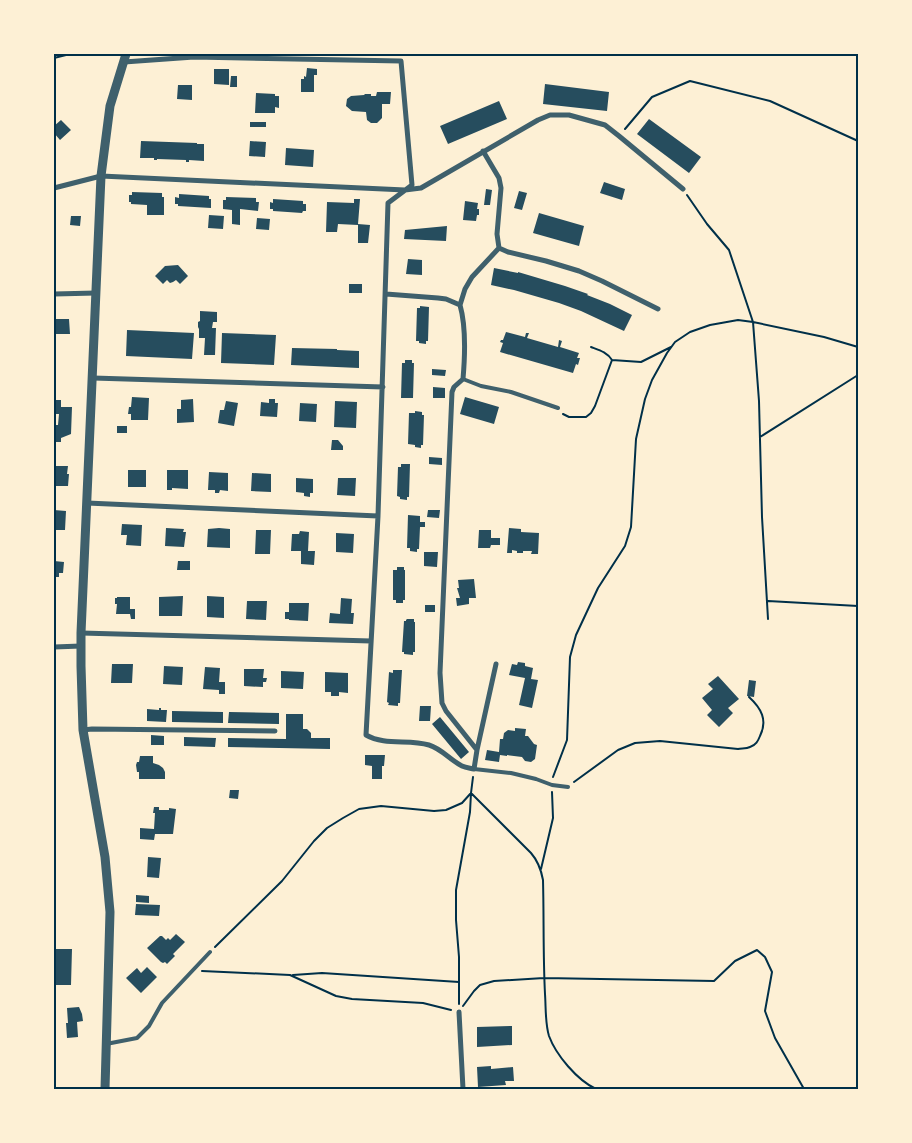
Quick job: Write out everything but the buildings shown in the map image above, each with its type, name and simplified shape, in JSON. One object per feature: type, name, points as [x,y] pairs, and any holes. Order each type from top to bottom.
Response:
[{"type":"street","points":[[105,1089],[110,912],[105,857],[83,730],[81,633],[101,176],[110,106],[125,58],[319,57],[401,61],[412,185],[388,203],[378,516],[366,735],[379,740],[412,741],[428,745],[446,754],[463,766],[474,769],[496,664]]},
{"type":"street","points":[[54,188],[101,176],[405,190],[421,188],[538,120],[550,115],[569,115],[605,125],[683,189]]},
{"type":"street","points":[[483,151],[499,178],[502,188],[497,234],[499,248]]},
{"type":"street","points":[[477,750],[446,711],[442,703],[440,673],[452,392],[454,387],[463,379],[464,325],[460,305],[465,289],[472,276],[499,248]]},
{"type":"street","points":[[499,248],[579,271],[658,309]]},
{"type":"street","points":[[54,294],[96,294]]},
{"type":"street","points":[[386,294],[446,299],[460,305]]},
{"type":"street","points":[[93,378],[383,387]]},
{"type":"street","points":[[87,503],[378,516]]},
{"type":"street","points":[[81,633],[371,641]]},
{"type":"street","points":[[54,647],[81,646]]},
{"type":"street","points":[[83,730],[92,728],[275,731]]},
{"type":"street","points":[[459,1012],[463,1089]]},
{"type":"lane","points":[[463,379],[481,386],[511,392],[558,408]]},
{"type":"lane","points":[[474,769],[511,773],[568,787]]},
{"type":"lane","points":[[106,1044],[138,1038],[149,1026],[162,1003],[210,952]]},
{"type":"path","points":[[54,58],[70,54]]},
{"type":"path","points":[[619,136],[652,97],[690,81],[770,101],[858,141]]},
{"type":"path","points":[[683,189],[707,224],[730,250],[753,322],[759,401],[762,517],[768,619]]},
{"type":"path","points":[[541,869],[553,818],[553,777],[567,740],[570,657],[576,635],[598,588],[625,546],[631,527],[636,439],[645,399],[652,380],[675,342],[690,332],[710,325],[738,320],[824,337],[858,347]]},
{"type":"path","points":[[591,347],[602,351],[612,360],[641,362],[672,347]]},
{"type":"path","points":[[558,408],[564,415],[569,417],[586,417],[591,413],[612,360]]},
{"type":"path","points":[[760,436],[858,374]]},
{"type":"path","points":[[767,601],[858,606]]},
{"type":"path","points":[[568,787],[618,750],[635,743],[660,740],[750,748],[756,743],[762,732],[763,721],[759,706],[749,697]]},
{"type":"path","points":[[459,1012],[456,890],[470,812],[474,769]]},
{"type":"path","points":[[471,792],[531,853],[541,869],[543,880],[544,978],[548,1034],[554,1048],[575,1074],[596,1089]]},
{"type":"path","points":[[210,952],[282,881],[314,841],[327,828],[343,818],[359,809],[381,806],[434,811],[446,810],[462,803],[471,792]]},
{"type":"path","points":[[459,1012],[480,985],[494,981],[544,978],[714,981],[735,961],[757,950],[765,957],[772,972],[765,1012],[775,1038],[804,1089]]},
{"type":"path","points":[[192,971],[290,975],[322,974],[459,982]]},
{"type":"path","points":[[290,975],[336,996],[352,999],[423,1003],[459,1012]]}]
